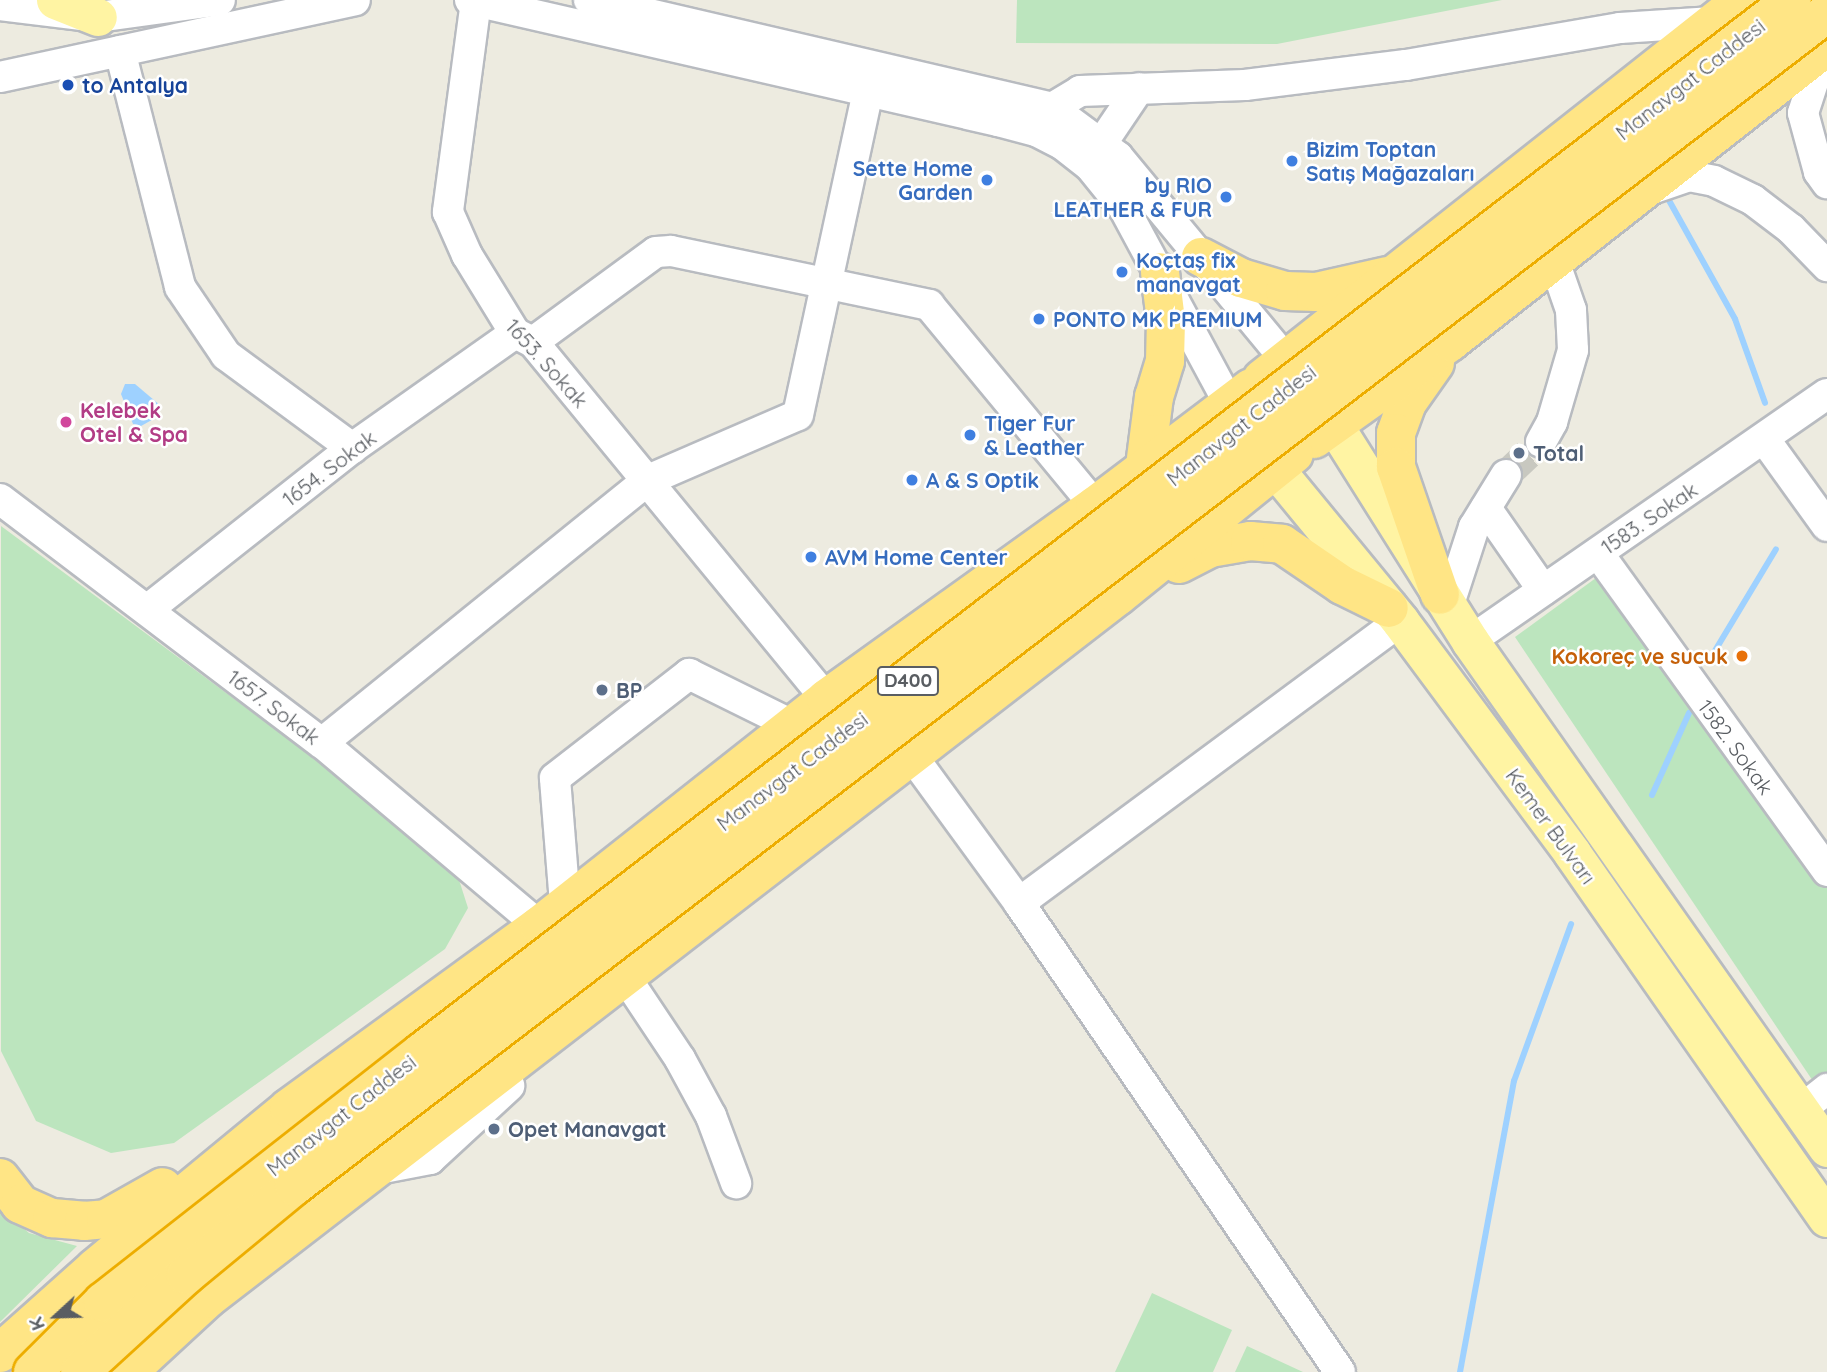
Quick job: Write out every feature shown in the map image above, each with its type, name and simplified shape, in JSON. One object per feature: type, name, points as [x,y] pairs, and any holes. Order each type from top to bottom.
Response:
[{"type":"highway","name":"Manavgat Caddesi","points":[[33,1372],[103,1302],[422,1052],[1792,0]]},
{"type":"highway","points":[[128,1372],[207,1299],[526,1049],[1118,596],[1281,416],[1396,274],[1727,11]]},
{"type":"highway","name":"Manavgat Caddesi","points":[[80,1372],[186,1275],[294,1186],[1827,13]]},
{"type":"highway","points":[[0,1353],[95,1268],[289,1108],[552,914],[826,699],[1096,506],[1145,466],[1281,416],[1450,342],[1827,46]]},
{"type":"highway","points":[[1201,257],[1241,278],[1285,291],[1315,292],[1396,274]]},
{"type":"highway","points":[[1145,466],[1154,397],[1165,361],[1166,321],[1160,272]]},
{"type":"highway","points":[[1444,601],[1396,467],[1396,433],[1407,403],[1450,342]]},
{"type":"highway","points":[[1118,596],[1210,548],[1250,541],[1282,544],[1342,585],[1394,615]]},
{"type":"highway","points":[[0,1178],[20,1204],[52,1218],[106,1219],[289,1108]]},
{"type":"main road","points":[[55,0],[98,17]]},
{"type":"main road","name":"Kemer Bulvarı","points":[[1281,416],[1444,601],[1827,1148]]},
{"type":"main road","name":"Kemer Bulvarı","points":[[1281,416],[1394,615],[1587,874],[1827,1217]]},
{"type":"street","points":[[0,5],[98,17],[220,0]]},
{"type":"street","points":[[0,77],[315,4],[355,0]]},
{"type":"street","points":[[589,0],[1052,108],[1102,143],[1201,257],[1281,416]]},
{"type":"street","points":[[473,1],[868,90],[1036,131],[1063,145],[1090,166],[1124,208],[1160,272],[1281,416]]},
{"type":"street","name":"1653. Sokak","points":[[473,1],[448,212],[467,255],[524,338],[648,480],[826,699]]},
{"type":"street","points":[[1052,108],[1080,91],[1245,85],[1406,65],[1727,11]]},
{"type":"street","points":[[120,51],[180,287],[226,355],[352,448]]},
{"type":"street","points":[[1827,58],[1816,73],[1803,113],[1819,172],[1827,183]]},
{"type":"street","points":[[1102,143],[1139,88]]},
{"type":"street","points":[[322,743],[648,480],[798,415],[868,90]]},
{"type":"street","points":[[1643,192],[1689,176],[1714,181],[1753,200],[1791,229],[1827,266]]},
{"type":"street","name":"1654. Sokak","points":[[147,610],[352,448],[656,252],[671,251],[929,305],[1096,506]]},
{"type":"street","points":[[1541,442],[1552,422],[1573,350],[1571,310],[1554,261]]},
{"type":"street","name":"1583. Sokak","points":[[1470,641],[1765,440],[1827,394]]},
{"type":"street","points":[[1765,440],[1827,526]]},
{"type":"street","points":[[1444,601],[1475,527],[1506,475]]},
{"type":"street","name":"1657. Sokak","points":[[0,499],[552,914]]},
{"type":"street","points":[[1486,508],[1543,590]]},
{"type":"street","name":"1582. Sokak","points":[[1598,553],[1827,871]]},
{"type":"street","points":[[1019,902],[1394,615]]},
{"type":"street","points":[[552,914],[555,778],[689,674],[792,726]]},
{"type":"street","points":[[912,756],[1019,902],[1340,1372]]},
{"type":"street","points":[[624,975],[680,1059],[712,1116],[736,1183]]},
{"type":"street","points":[[1799,1111],[1827,1089]]},
{"type":"green space","points":[[1017,0],[1502,0],[1277,44],[1016,43]]},
{"type":"green space","points":[[1,526],[453,861],[468,908],[445,949],[174,1143],[111,1153],[36,1121],[1,1051]]},
{"type":"green space","points":[[1600,575],[1827,886],[1827,1102],[1515,637]]},
{"type":"green space","points":[[0,1208],[29,1233],[77,1246],[0,1322]]},
{"type":"green space","points":[[1152,1293],[1232,1330],[1213,1372],[1115,1372]]},
{"type":"green space","points":[[1247,1346],[1303,1372],[1235,1372]]},
{"type":"water","points":[[125,384],[135,384],[161,406],[159,416],[141,426],[133,424],[121,394]]},
{"type":"waterway","points":[[1666,195],[1735,319],[1765,403]]},
{"type":"waterway","points":[[1713,654],[1776,549]]},
{"type":"waterway","points":[[1652,795],[1689,713]]},
{"type":"waterway","points":[[1460,1372],[1514,1081],[1571,924]]},
{"type":"tunnel","points":[[1506,475],[1541,442]]},
{"type":"place","name":"to Antalya","points":[[68,85]]},
{"type":"place","name":"Bizim Toptan Satış Mağazaları","points":[[1292,161]]},
{"type":"place","name":"Sette Home Garden","points":[[987,180]]},
{"type":"place","name":"by RIO LEATHER & FUR","points":[[1226,197]]},
{"type":"place","name":"Koçtaş fix manavgat","points":[[1122,272]]},
{"type":"place","name":"PONTO MK PREMIUM","points":[[1039,319]]},
{"type":"place","name":"Kelebek Otel & Spa","points":[[66,422]]},
{"type":"place","name":"Tiger Fur & Leather","points":[[970,435]]},
{"type":"place","name":"Total","points":[[1519,453]]},
{"type":"place","name":"A & S Optik","points":[[912,480]]},
{"type":"place","name":"AVM Home Center","points":[[811,557]]},
{"type":"place","name":"Kokoreç ve sucuk","points":[[1742,656]]},
{"type":"place","name":"BP","points":[[602,690]]},
{"type":"place","name":"Opet Manavgat","points":[[494,1129]]}]
